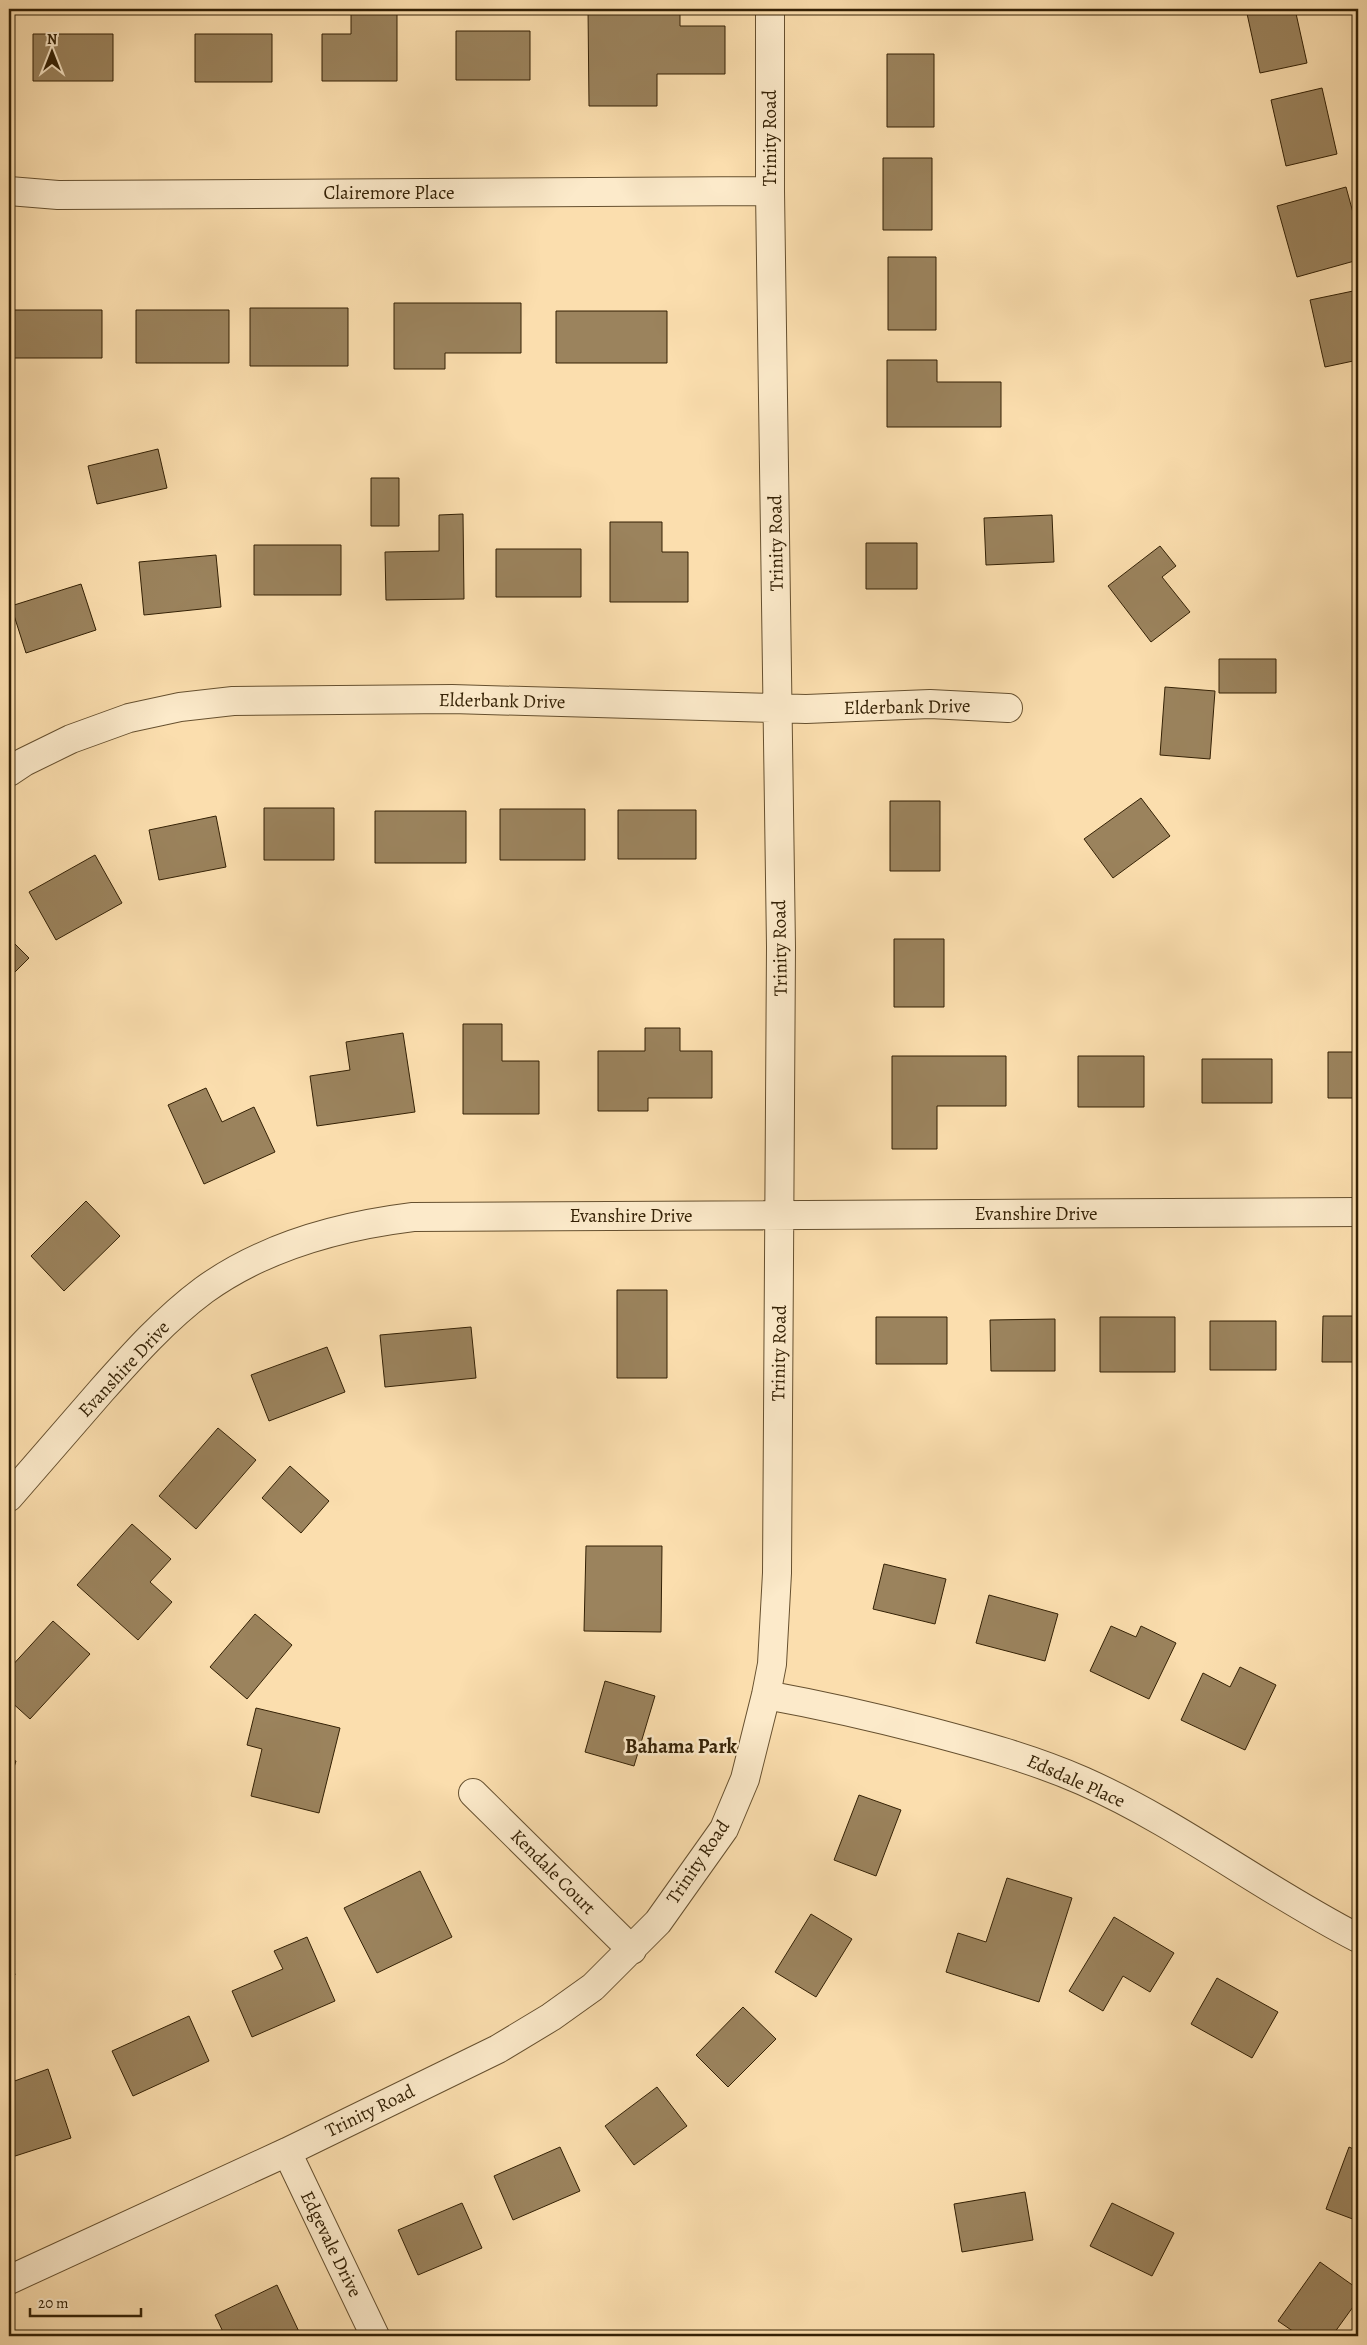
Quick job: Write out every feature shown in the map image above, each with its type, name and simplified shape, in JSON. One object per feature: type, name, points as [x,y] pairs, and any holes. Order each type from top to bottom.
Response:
[{"type":"street","name":"Trinity Road","points":[[9,2280],[287,2152],[498,2049],[552,2017],[593,1987],[658,1922],[724,1829],[745,1779],[772,1664],[777,1573],[781,1215],[779,708],[770,191],[770,9]]},
{"type":"street","name":"Clairemore Place","points":[[9,191],[58,195],[770,191]]},
{"type":"street","name":"Elderbank Drive","points":[[9,772],[24,762],[72,739],[129,718],[180,707],[233,701],[452,699],[806,709],[930,704],[1008,708]]},
{"type":"street","name":"Evanshire Drive","points":[[9,1497],[150,1336],[204,1291],[271,1252],[337,1229],[372,1222],[414,1217],[1358,1212]]},
{"type":"street","name":"Edsdale Place","points":[[766,1695],[836,1707],[989,1747],[1032,1760],[1084,1781],[1172,1826],[1317,1918],[1358,1938]]},
{"type":"street","name":"Kendale Court","points":[[473,1793],[632,1950]]},
{"type":"street","name":"Edgevale Drive","points":[[287,2152],[375,2336]]},
{"type":"building","points":[[351,9],[397,9],[397,81],[322,81],[322,34],[351,34]]},
{"type":"building","points":[[588,9],[680,9],[680,26],[725,26],[725,74],[657,74],[657,106],[589,106]]},
{"type":"building","points":[[884,9],[934,9],[934,14],[884,14]]},
{"type":"building","points":[[1246,9],[1295,9],[1307,63],[1260,73]]},
{"type":"building","points":[[456,31],[530,31],[530,80],[456,80]]},
{"type":"building","points":[[33,34],[113,34],[113,81],[33,81]]},
{"type":"building","points":[[195,34],[272,34],[272,82],[195,82]]},
{"type":"building","points":[[887,54],[934,54],[934,127],[887,127]]},
{"type":"building","points":[[1322,88],[1337,154],[1286,166],[1271,100]]},
{"type":"building","points":[[883,158],[932,158],[932,230],[883,230]]},
{"type":"building","points":[[1346,187],[1358,231],[1358,260],[1297,277],[1277,206]]},
{"type":"building","points":[[888,257],[936,257],[936,330],[888,330]]},
{"type":"building","points":[[1358,290],[1358,360],[1325,367],[1310,300]]},
{"type":"building","points":[[394,303],[521,303],[521,353],[445,353],[445,369],[394,369]]},
{"type":"building","points":[[250,308],[348,308],[348,366],[250,366]]},
{"type":"building","points":[[13,310],[102,310],[102,358],[13,358]]},
{"type":"building","points":[[136,310],[229,310],[229,363],[136,363]]},
{"type":"building","points":[[556,311],[667,311],[667,363],[556,363]]},
{"type":"building","points":[[887,360],[937,360],[937,382],[1001,382],[1001,427],[887,427]]},
{"type":"building","points":[[158,449],[167,488],[97,504],[88,466]]},
{"type":"building","points":[[371,478],[399,478],[399,526],[371,526]]},
{"type":"building","points":[[463,514],[464,599],[386,600],[385,552],[439,551],[439,515]]},
{"type":"building","points":[[1052,515],[1054,562],[986,565],[984,518]]},
{"type":"building","points":[[610,522],[662,522],[662,552],[688,552],[688,602],[610,602]]},
{"type":"building","points":[[866,543],[917,543],[917,589],[866,589]]},
{"type":"building","points":[[254,545],[341,545],[341,595],[254,595]]},
{"type":"building","points":[[1160,546],[1176,566],[1162,577],[1190,612],[1151,642],[1108,586]]},
{"type":"building","points":[[496,549],[581,549],[581,597],[496,597]]},
{"type":"building","points":[[216,555],[221,607],[144,615],[139,562]]},
{"type":"building","points":[[81,584],[96,630],[26,653],[11,606]]},
{"type":"building","points":[[1219,659],[1276,659],[1276,693],[1219,693]]},
{"type":"building","points":[[1165,687],[1215,691],[1210,759],[1160,755]]},
{"type":"building","points":[[1141,798],[1170,836],[1113,878],[1084,839]]},
{"type":"building","points":[[890,801],[940,801],[940,871],[890,871]]},
{"type":"building","points":[[264,808],[334,808],[334,860],[264,860]]},
{"type":"building","points":[[500,809],[585,809],[585,860],[500,860]]},
{"type":"building","points":[[618,810],[696,810],[696,859],[618,859]]},
{"type":"building","points":[[375,811],[466,811],[466,863],[375,863]]},
{"type":"building","points":[[216,816],[226,867],[159,880],[149,830]]},
{"type":"building","points":[[95,855],[122,903],[56,940],[29,892]]},
{"type":"building","points":[[9,938],[29,958],[9,978]]},
{"type":"building","points":[[894,939],[944,939],[944,1007],[894,1007]]},
{"type":"building","points":[[463,1024],[502,1024],[502,1061],[539,1061],[539,1114],[463,1114]]},
{"type":"building","points":[[645,1028],[680,1028],[680,1051],[712,1051],[712,1098],[648,1098],[648,1111],[598,1111],[598,1051],[645,1051]]},
{"type":"building","points":[[403,1033],[415,1112],[317,1126],[310,1076],[350,1070],[346,1042]]},
{"type":"building","points":[[1328,1052],[1358,1052],[1358,1098],[1328,1098]]},
{"type":"building","points":[[892,1056],[1006,1056],[1006,1106],[937,1106],[937,1149],[892,1149]]},
{"type":"building","points":[[1078,1056],[1144,1056],[1144,1107],[1078,1107]]},
{"type":"building","points":[[1202,1059],[1272,1059],[1272,1103],[1202,1103]]},
{"type":"building","points":[[206,1088],[222,1122],[254,1107],[275,1152],[204,1184],[168,1105]]},
{"type":"building","points":[[86,1201],[120,1236],[64,1291],[31,1256]]},
{"type":"building","points":[[617,1290],[667,1290],[667,1378],[617,1378]]},
{"type":"building","points":[[1323,1316],[1358,1316],[1358,1362],[1322,1362]]},
{"type":"building","points":[[876,1317],[947,1317],[947,1364],[876,1364]]},
{"type":"building","points":[[1100,1317],[1175,1317],[1175,1372],[1100,1372]]},
{"type":"building","points":[[1055,1319],[1055,1371],[991,1371],[990,1320]]},
{"type":"building","points":[[1210,1321],[1276,1321],[1276,1370],[1210,1370]]},
{"type":"building","points":[[471,1327],[476,1378],[385,1387],[380,1335]]},
{"type":"building","points":[[327,1347],[345,1392],[269,1421],[251,1375]]},
{"type":"building","points":[[218,1428],[256,1460],[196,1529],[159,1496]]},
{"type":"building","points":[[290,1466],[329,1501],[301,1533],[262,1498]]},
{"type":"building","points":[[132,1524],[171,1559],[150,1582],[172,1602],[138,1640],[77,1585]]},
{"type":"building","points":[[586,1546],[662,1546],[661,1632],[584,1631]]},
{"type":"building","points":[[884,1564],[946,1579],[935,1624],[873,1609]]},
{"type":"building","points":[[989,1595],[1058,1614],[1045,1661],[976,1643]]},
{"type":"building","points":[[255,1614],[292,1645],[247,1699],[210,1667]]},
{"type":"building","points":[[53,1621],[90,1654],[30,1719],[9,1700],[9,1669]]},
{"type":"building","points":[[1111,1626],[1136,1637],[1141,1626],[1176,1643],[1149,1699],[1090,1671]]},
{"type":"building","points":[[1240,1667],[1276,1685],[1245,1750],[1181,1720],[1203,1673],[1230,1687]]},
{"type":"building","points":[[605,1681],[655,1696],[634,1766],[585,1752]]},
{"type":"building","points":[[256,1708],[340,1728],[319,1813],[251,1796],[262,1749],[247,1745]]},
{"type":"building","points":[[9,1759],[16,1761],[9,1783]]},
{"type":"building","points":[[859,1795],[901,1810],[876,1876],[834,1860]]},
{"type":"building","points":[[420,1871],[452,1937],[377,1973],[344,1908]]},
{"type":"building","points":[[1007,1878],[1072,1898],[1039,2002],[946,1972],[958,1933],[986,1942]]},
{"type":"building","points":[[811,1914],[852,1939],[816,1997],[775,1972]]},
{"type":"building","points":[[1114,1917],[1174,1953],[1150,1992],[1123,1976],[1103,2011],[1069,1991]]},
{"type":"building","points":[[307,1937],[335,2001],[252,2037],[232,1991],[283,1969],[274,1951]]},
{"type":"building","points":[[9,1951],[15,1975],[9,1977]]},
{"type":"building","points":[[1217,1978],[1278,2012],[1252,2058],[1191,2024]]},
{"type":"building","points":[[743,2007],[776,2039],[728,2087],[696,2055]]},
{"type":"building","points":[[189,2016],[209,2061],[133,2096],[112,2051]]},
{"type":"building","points":[[48,2069],[71,2138],[9,2158],[9,2083]]},
{"type":"building","points":[[657,2087],[687,2126],[634,2165],[605,2126]]},
{"type":"building","points":[[560,2147],[580,2191],[513,2220],[494,2176]]},
{"type":"building","points":[[1349,2147],[1358,2151],[1358,2221],[1326,2209]]},
{"type":"building","points":[[1025,2192],[1033,2240],[962,2252],[954,2204]]},
{"type":"building","points":[[462,2203],[482,2248],[418,2275],[398,2230]]},
{"type":"building","points":[[1112,2203],[1174,2233],[1152,2276],[1090,2246]]},
{"type":"building","points":[[1320,2262],[1358,2289],[1358,2300],[1332,2336],[1300,2336],[1278,2321]]},
{"type":"building","points":[[277,2285],[301,2336],[225,2336],[215,2315]]},
{"type":"district","name":"Bahama Park","points":[[681,1746]]}]
